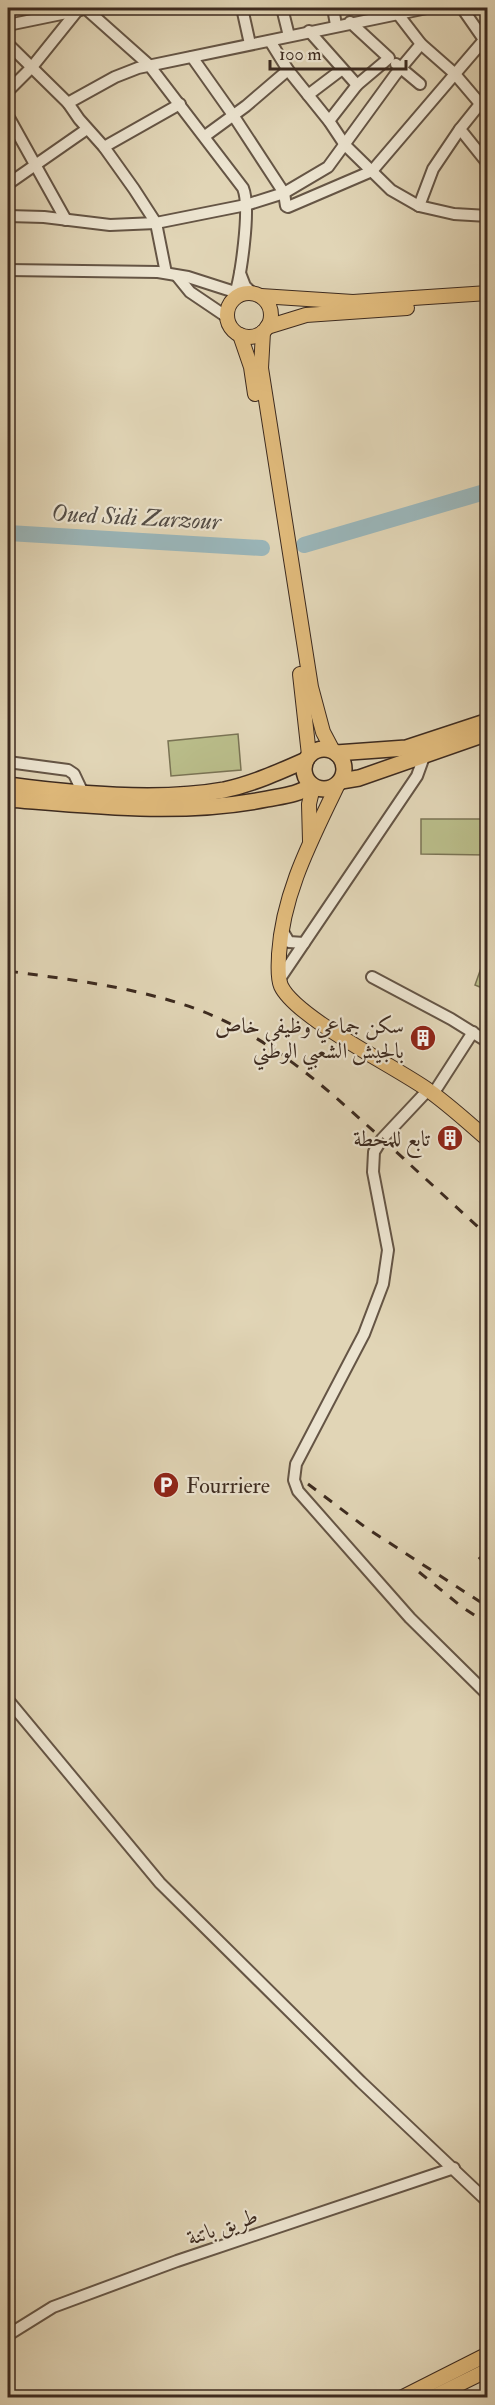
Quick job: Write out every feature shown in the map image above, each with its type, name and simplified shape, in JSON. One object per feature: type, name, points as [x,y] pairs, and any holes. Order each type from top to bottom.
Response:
[{"type":"highway","points":[[8,785],[83,793],[197,794],[226,790],[260,779],[321,749],[334,752],[406,748],[488,721]]},
{"type":"highway","points":[[8,799],[81,806],[167,809],[247,802],[297,792],[312,786],[328,789],[339,782],[359,778],[488,733]]},
{"type":"highway","points":[[334,752],[343,763],[343,775],[339,782]]},
{"type":"highway","points":[[308,757],[303,771],[312,786]]},
{"type":"main road","points":[[308,757],[306,716],[253,378],[240,336],[233,330],[227,317],[227,311],[244,295],[353,302],[488,293]]},
{"type":"main road","points":[[244,295],[270,310],[265,329],[261,368],[311,687],[322,732],[334,752]]},
{"type":"main road","points":[[240,336],[255,336],[265,329],[293,318],[319,313],[488,303]]},
{"type":"main road","points":[[339,782],[294,876],[282,930],[279,980],[291,1000],[314,1018],[430,1092],[488,1140]]},
{"type":"main road","points":[[310,843],[309,804],[312,786]]},
{"type":"main road","points":[[401,2397],[488,2354]]},
{"type":"main road","points":[[455,2370],[452,2381],[462,2383]]},
{"type":"main road","points":[[431,2397],[488,2370]]},
{"type":"street","points":[[242,8],[250,44]]},
{"type":"street","points":[[282,8],[289,36]]},
{"type":"street","points":[[333,8],[336,25]]},
{"type":"street","points":[[68,103],[115,77],[149,65],[270,41],[394,10],[427,8]]},
{"type":"street","points":[[192,57],[234,115],[284,193],[286,206],[290,206],[372,171],[454,73],[486,42],[462,8]]},
{"type":"street","points":[[8,25],[85,9]]},
{"type":"street","points":[[8,270],[61,269],[171,274],[188,277],[244,295],[245,286],[240,273],[246,205],[246,194],[243,188],[149,65],[85,9]]},
{"type":"street","points":[[8,91],[85,9]]},
{"type":"street","points":[[394,10],[421,44],[454,73],[484,108],[460,129],[433,169],[419,206]]},
{"type":"street","points":[[350,22],[420,84]]},
{"type":"street","points":[[309,31],[341,70],[357,85]]},
{"type":"street","points":[[270,41],[288,70],[345,145],[392,190],[419,206],[454,214],[488,216]]},
{"type":"street","points":[[8,44],[68,103],[104,147],[156,223],[171,274],[190,292],[227,317]]},
{"type":"street","points":[[8,216],[33,216],[110,225],[156,223],[246,205],[284,193],[328,166],[400,68],[421,44]]},
{"type":"street","points":[[329,121],[357,85],[388,58]]},
{"type":"street","points":[[205,136],[288,70]]},
{"type":"street","points":[[308,95],[341,70]]},
{"type":"street","points":[[104,147],[180,104]]},
{"type":"street","points":[[8,116],[66,220]]},
{"type":"street","points":[[8,184],[87,129]]},
{"type":"street","points":[[460,129],[488,164]]},
{"type":"street","points":[[279,980],[417,776],[426,754]]},
{"type":"street","points":[[8,762],[68,770],[74,774],[83,793]]},
{"type":"street","points":[[282,930],[289,942],[304,944]]},
{"type":"street","points":[[372,976],[488,1042]]},
{"type":"street","points":[[473,1032],[430,1092],[382,1139],[374,1152],[373,1172],[388,1250],[383,1284],[364,1334],[296,1464],[294,1480],[298,1491],[410,1618],[488,1695]]},
{"type":"street","points":[[8,1701],[160,1883],[361,2082],[488,2202]]},
{"type":"street","name":"طريق باتنة","points":[[8,2335],[63,2303],[177,2261],[454,2168]]},
{"type":"green space","points":[[238,734],[241,770],[171,776],[168,741]]},
{"type":"green space","points":[[421,819],[487,819],[487,855],[421,854]]},
{"type":"green space","points":[[486,954],[488,955],[487,990],[475,985]]},
{"type":"waterway","name":"Oued Sidi Zarzour","points":[[304,545],[488,491]]},
{"type":"waterway","name":"Oued Sidi Zarzour","points":[[8,533],[262,548]]},
{"type":"railway","points":[[8,971],[104,985],[152,995],[199,1010],[250,1034],[317,1082],[488,1236]]},
{"type":"railway","points":[[308,1484],[365,1527],[488,1607]]},
{"type":"railway","points":[[479,1557],[488,1568]]},
{"type":"railway","points":[[419,1572],[462,1607],[488,1624]]},
{"type":"place","name":"سكن جماعي وظيفي خاص بالجيش الشعبي الوطني","points":[[423,1038]]},
{"type":"place","name":"تابع للمحطة","points":[[450,1138]]},
{"type":"place","name":"Fourriere","points":[[166,1485]]}]
